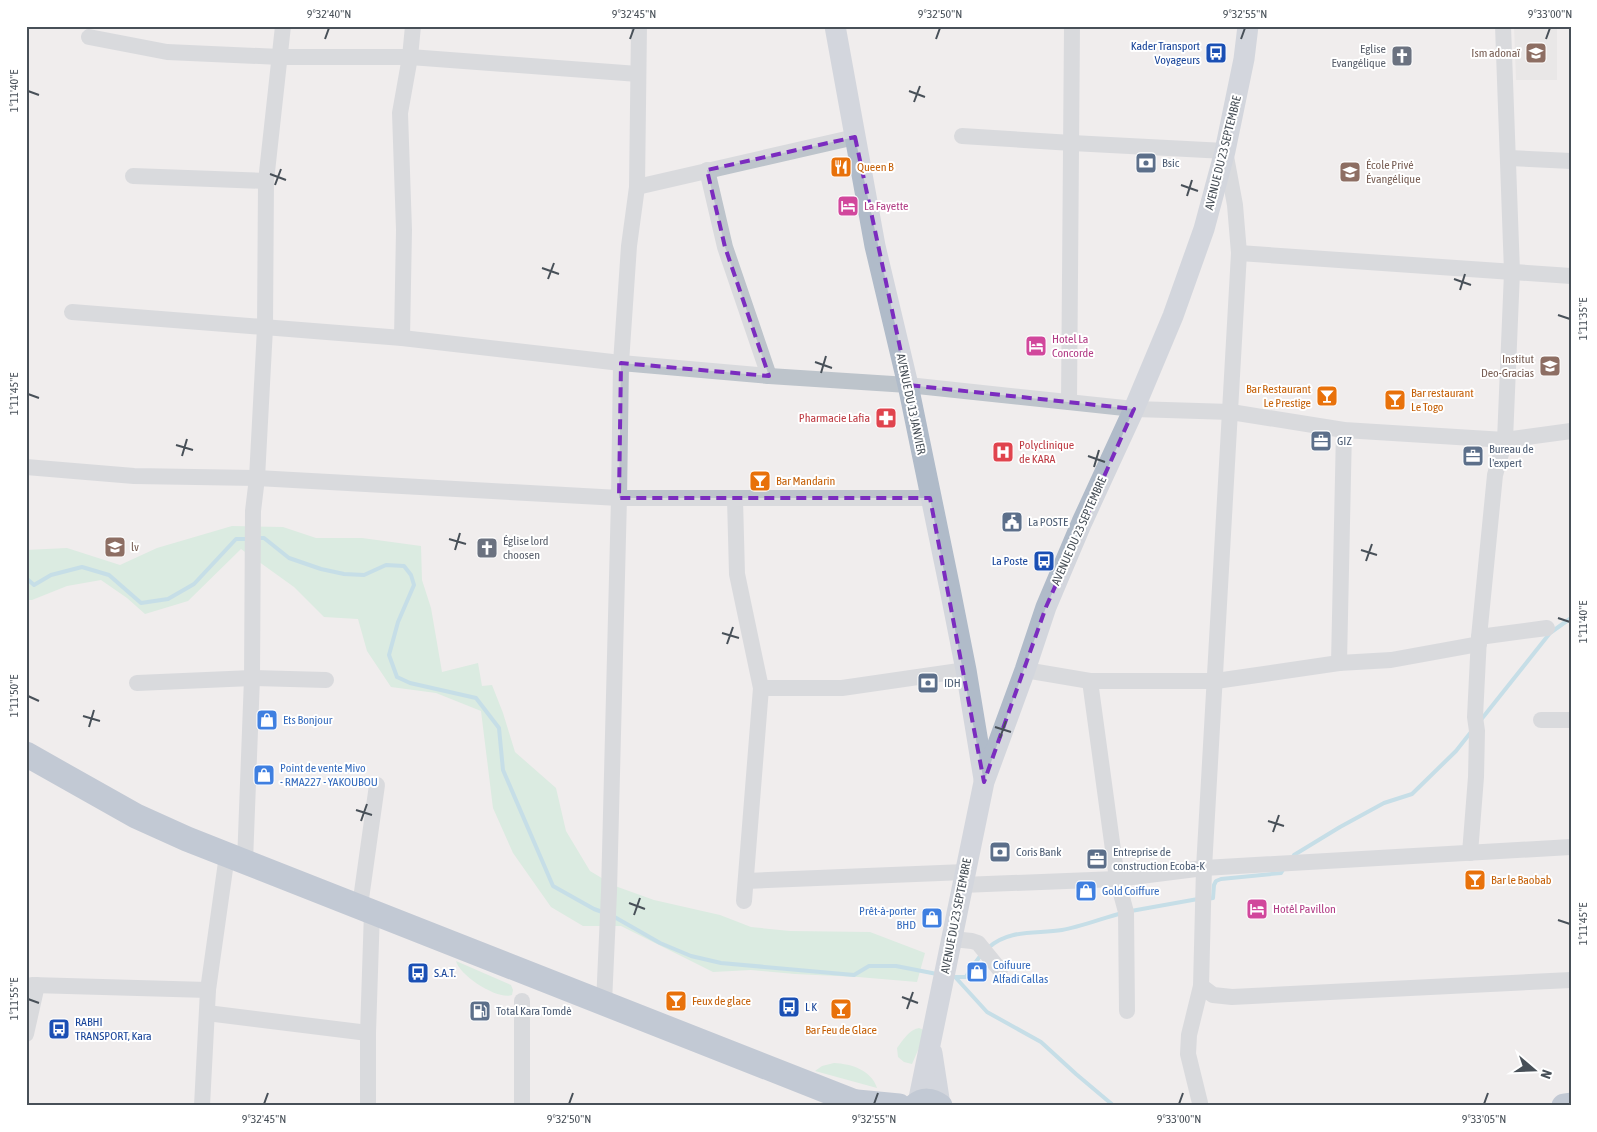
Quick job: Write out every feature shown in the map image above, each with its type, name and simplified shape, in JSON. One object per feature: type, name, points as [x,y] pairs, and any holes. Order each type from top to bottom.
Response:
[{"type":"highway","points":[[26,754],[136,816],[236,858],[861,1104],[922,1105]]},
{"type":"highway","points":[[1564,1106],[1571,1105]]},
{"type":"main road","name":"AVENUE DU 13 JANVIER","points":[[835,26],[875,246],[908,385],[966,670],[984,782]]},
{"type":"main road","name":"AVENUE DU 23 SEPTEMBRE","points":[[922,1105],[931,1043],[984,782],[1046,607],[1173,316],[1204,229],[1226,151],[1244,59],[1248,26]]},
{"type":"street","points":[[202,1106],[208,990],[236,858],[252,678],[253,511],[257,478],[265,328],[266,181],[283,26]]},
{"type":"street","points":[[402,338],[404,230],[400,113],[410,58],[413,26]]},
{"type":"street","points":[[604,1003],[609,892],[621,363],[629,246],[637,186],[639,26]]},
{"type":"street","points":[[1069,402],[1072,26]]},
{"type":"street","points":[[1470,853],[1476,777],[1479,641],[1495,475],[1505,440],[1512,272],[1503,26]]},
{"type":"street","points":[[88,37],[167,52],[280,57],[410,58],[638,74]]},
{"type":"street","points":[[962,136],[1072,144],[1226,151],[1235,205],[1239,253],[1204,868],[1201,986],[1189,1034],[1188,1054],[1200,1103]]},
{"type":"street","points":[[637,186],[855,137]]},
{"type":"street","points":[[1509,158],[1571,161]]},
{"type":"street","points":[[707,170],[725,247],[769,376]]},
{"type":"street","points":[[133,176],[266,181]]},
{"type":"street","points":[[1239,253],[1571,276]]},
{"type":"street","points":[[72,312],[402,338],[621,363],[769,376],[908,385],[1134,409],[1231,412],[1344,430],[1505,440],[1571,431]]},
{"type":"street","points":[[1339,663],[1344,430]]},
{"type":"street","points":[[26,467],[134,476],[257,478],[619,498],[930,498]]},
{"type":"street","points":[[735,499],[737,574],[761,688],[744,901]]},
{"type":"street","points":[[1025,670],[1090,681],[1216,681],[1339,663],[1390,660],[1546,628]]},
{"type":"street","points":[[761,688],[842,688],[966,670]]},
{"type":"street","points":[[137,683],[252,678],[326,680]]},
{"type":"street","points":[[1090,681],[1118,879],[1126,912],[1127,1011]]},
{"type":"street","points":[[1541,720],[1571,720]]},
{"type":"street","points":[[368,1106],[366,908],[377,785]]},
{"type":"street","points":[[746,881],[1118,879],[1204,868],[1571,847]]},
{"type":"street","points":[[952,939],[978,943],[1000,970]]},
{"type":"street","points":[[1201,986],[1214,995],[1232,996],[1571,980]]},
{"type":"street","points":[[26,1034],[34,985],[208,990]]},
{"type":"street","points":[[522,1001],[522,1106]]},
{"type":"street","points":[[206,1014],[368,1033]]},
{"type":"highlighted area","points":[[855,137],[908,385],[1134,409],[1046,607],[984,782],[930,498],[619,498],[621,363],[769,376],[725,247],[707,170]]},
{"type":"shaded area","name":"Ism adonaï","points":[[1514,26],[1557,26],[1557,80],[1516,80]]},
{"type":"green space","points":[[232,526],[283,527],[316,538],[362,538],[421,546],[422,580],[431,608],[442,672],[478,663],[482,686],[492,685],[515,752],[556,788],[566,831],[590,871],[615,886],[654,900],[720,915],[751,927],[790,931],[870,932],[925,953],[917,982],[751,970],[713,972],[621,926],[583,926],[551,907],[513,853],[493,808],[481,711],[436,693],[391,687],[367,651],[358,619],[324,617],[294,587],[241,549],[188,601],[145,614],[127,598],[101,580],[67,586],[32,600],[26,600],[26,550],[67,548],[120,565],[157,548]]},
{"type":"green space","points":[[456,961],[511,985],[512,995],[497,994],[480,986],[464,973]]},
{"type":"green space","points":[[919,1028],[924,1030],[922,1041],[912,1064],[904,1062],[898,1057],[897,1048],[909,1033]]},
{"type":"green space","points":[[834,1063],[847,1065],[866,1072],[877,1088],[815,1071],[822,1066]]},
{"type":"waterway","points":[[257,538],[264,538],[289,558],[321,569],[344,574],[364,575],[386,565],[404,566],[411,575],[414,585],[398,622],[389,655],[397,677],[410,683],[476,698],[499,728],[503,770],[553,886],[594,909],[605,913]]},
{"type":"waterway","points":[[26,578],[34,585],[51,575],[82,567],[109,575],[141,603],[168,599],[194,584],[236,539],[250,539]]},
{"type":"waterway","points":[[1480,721],[1550,633],[1571,618]]},
{"type":"waterway","points":[[1292,858],[1340,827],[1384,803],[1412,794],[1456,751],[1471,732]]},
{"type":"waterway","points":[[1207,899],[1213,898],[1216,881],[1281,873],[1284,868]]},
{"type":"waterway","points":[[1131,911],[1198,899]]},
{"type":"waterway","points":[[988,948],[996,942],[1013,935],[1069,929],[1122,913]]},
{"type":"waterway","points":[[611,915],[660,943],[691,956],[721,963],[854,975],[869,966],[896,966],[937,974]]},
{"type":"waterway","points":[[972,967],[981,955]]},
{"type":"waterway","points":[[951,977],[966,977],[970,970]]},
{"type":"waterway","points":[[956,978],[987,1012],[1041,1042],[1114,1106]]},
{"type":"place","name":"Kader Transport Voyageurs","points":[[1216,53]]},
{"type":"place","name":"Ism adonaï","points":[[1536,53]]},
{"type":"place","name":"Eglise Evangélique","points":[[1402,56]]},
{"type":"place","name":"Bsic","points":[[1146,163]]},
{"type":"place","name":"Queen B","points":[[841,167]]},
{"type":"place","name":"École Privé Évangélique","points":[[1350,172]]},
{"type":"place","name":"La Fayette","points":[[848,206]]},
{"type":"place","name":"Hotel La Concorde","points":[[1036,346]]},
{"type":"place","name":"Institut Deo-Gracias","points":[[1550,366]]},
{"type":"place","name":"Bar Restaurant Le Prestige","points":[[1327,396]]},
{"type":"place","name":"Bar restaurant Le Togo","points":[[1395,400]]},
{"type":"place","name":"Pharmacie Lafia","points":[[886,418]]},
{"type":"place","name":"GIZ","points":[[1321,441]]},
{"type":"place","name":"Polyclinique de KARA","points":[[1003,452]]},
{"type":"place","name":"Bureau de l'expert","points":[[1473,456]]},
{"type":"place","name":"Bar Mandarin","points":[[760,481]]},
{"type":"place","name":"La POSTE","points":[[1012,522]]},
{"type":"place","name":"lv","points":[[115,547]]},
{"type":"place","name":"Église lord choosen","points":[[487,548]]},
{"type":"place","name":"La Poste","points":[[1044,561]]},
{"type":"place","name":"IDH","points":[[928,683]]},
{"type":"place","name":"Ets Bonjour","points":[[267,720]]},
{"type":"place","name":"Point de vente Mivo - RMA227 - YAKOUBOU","points":[[264,775]]},
{"type":"place","name":"Coris Bank","points":[[1000,852]]},
{"type":"place","name":"Entreprise de construction Ecoba-K","points":[[1097,859]]},
{"type":"place","name":"Bar le Baobab","points":[[1475,880]]},
{"type":"place","name":"Gold Coiffure","points":[[1086,891]]},
{"type":"place","name":"Hotêl Pavillon","points":[[1257,909]]},
{"type":"place","name":"Prêt-à-porter BHD","points":[[932,918]]},
{"type":"place","name":"Coifuure Alfadi Callas","points":[[977,972]]},
{"type":"place","name":"S.A.T.","points":[[418,973]]},
{"type":"place","name":"Feux de glace","points":[[676,1001]]},
{"type":"place","name":"L K","points":[[789,1007]]},
{"type":"place","name":"Bar Feu de Glace","points":[[841,1009]]},
{"type":"place","name":"Total Kara Tomdè","points":[[480,1011]]},
{"type":"place","name":"RABHI TRANSPORT, Kara","points":[[59,1029]]}]
